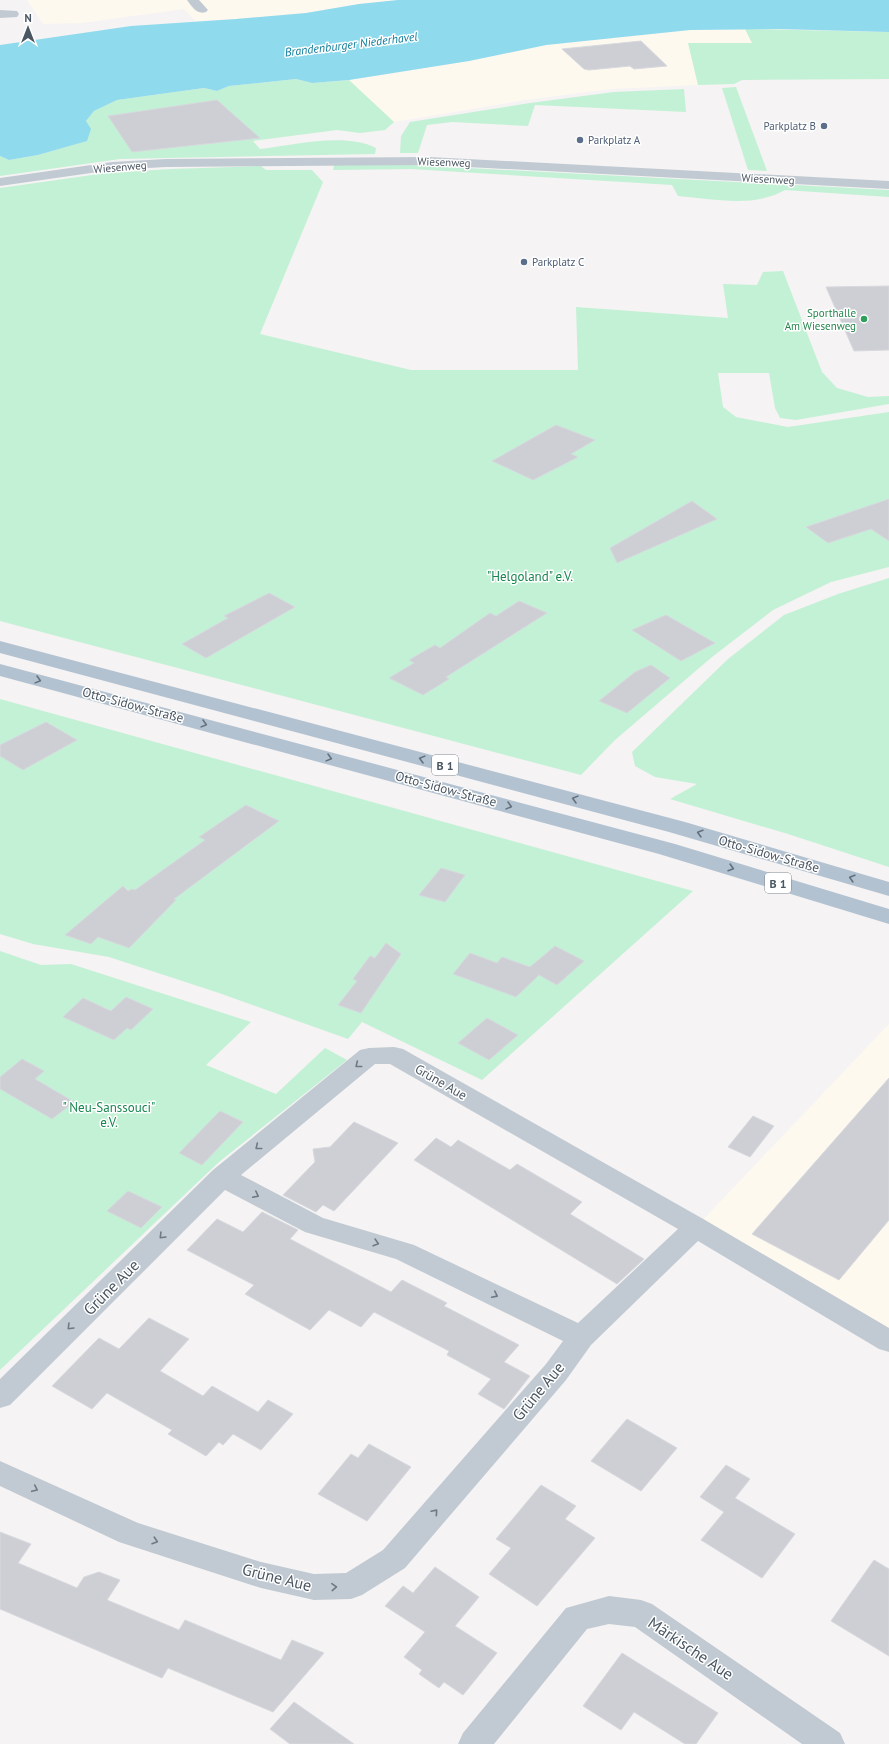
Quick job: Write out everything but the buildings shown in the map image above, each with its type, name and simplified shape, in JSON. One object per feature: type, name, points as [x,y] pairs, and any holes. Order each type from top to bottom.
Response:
[{"type":"main road","name":"Otto-Sidow-Straße","points":[[0,647],[677,827],[889,889]]},
{"type":"main road","name":"Otto-Sidow-Straße","points":[[0,670],[667,849],[889,917]]},
{"type":"street","points":[[193,0],[202,10]]},
{"type":"street","points":[[0,14],[13,14]]},
{"type":"street","name":"Wiesenweg","points":[[0,182],[112,166],[386,160],[889,185]]},
{"type":"street","name":"Grüne Aue","points":[[0,1396],[222,1177],[369,1056],[394,1055],[606,1178],[696,1227],[889,1341]]},
{"type":"street","points":[[222,1177],[314,1225],[406,1252],[580,1337]]},
{"type":"street","name":"Grüne Aue","points":[[0,1473],[130,1533],[261,1575],[314,1588],[351,1586],[394,1559],[556,1372],[580,1337],[696,1227]]},
{"type":"street","name":"Märkische Aue","points":[[474,1744],[577,1618],[609,1610],[641,1614],[829,1744]]},
{"type":"shaded area","points":[[27,0],[398,0],[359,4],[306,13],[236,19],[196,21],[184,9],[82,23],[43,24]]},
{"type":"shaded area","points":[[745,29],[752,43],[688,43],[698,85],[612,89],[526,100],[394,122],[349,80],[469,61],[546,45],[690,30]]},
{"type":"shaded area","points":[[889,1024],[889,1341],[696,1227]]},
{"type":"green space","points":[[745,29],[889,32],[889,79],[742,80],[734,84],[698,85],[688,43],[752,43]]},
{"type":"green space","points":[[296,79],[312,83],[349,80],[394,122],[385,130],[360,133],[337,130],[253,141],[260,149],[335,140],[364,143],[376,148],[375,154],[120,159],[0,176],[0,156],[9,160],[38,155],[86,141],[86,121],[94,111],[117,100],[204,88],[217,91],[229,86]]},
{"type":"green space","points":[[736,87],[767,171],[748,170],[722,88]]},
{"type":"green space","points":[[684,89],[686,112],[535,105],[528,126],[452,122],[427,125],[418,153],[400,153],[401,136],[410,122],[530,103],[614,92]]},
{"type":"green space","points":[[334,165],[412,165],[889,190],[889,197],[785,190],[773,196],[760,199],[733,201],[678,196],[672,185],[411,169],[333,170]]},
{"type":"green space","name":"\"Helgoland\" e.V.","points":[[261,166],[266,170],[312,170],[323,182],[260,334],[411,370],[578,370],[576,307],[728,318],[723,284],[757,285],[763,272],[783,271],[822,372],[837,388],[868,397],[889,396],[889,404],[796,420],[780,418],[775,408],[769,373],[718,373],[723,407],[736,417],[788,427],[889,412],[889,567],[831,582],[773,610],[712,657],[615,740],[581,775],[0,621],[0,188],[106,173]]},
{"type":"green space","points":[[889,578],[889,867],[788,834],[670,799],[697,784],[655,777],[635,766],[632,752],[728,659],[784,615],[838,594]]},
{"type":"green space","points":[[0,699],[693,891],[482,1080],[362,1022],[348,1039],[219,993],[109,957],[33,944],[0,934]]},
{"type":"green space","name":"\" Neu-Sanssouci\" e.V.","points":[[0,951],[41,965],[71,964],[251,1022],[206,1065],[276,1094],[325,1048],[347,1060],[219,1162],[0,1370]]},
{"type":"water","name":"Brandenburger Niederhavel","points":[[398,0],[889,0],[889,32],[778,29],[690,30],[546,45],[469,61],[349,80],[312,83],[296,79],[229,86],[217,91],[204,88],[117,100],[94,111],[86,121],[91,129],[87,141],[38,155],[9,160],[0,156],[0,45],[131,26],[306,13],[359,4]]},
{"type":"place","name":"Parkplatz B","points":[[824,126]]},
{"type":"place","name":"Parkplatz A","points":[[580,140]]},
{"type":"place","name":"Parkplatz C","points":[[524,262]]},
{"type":"place","name":"Sporthalle Am Wiesenweg","points":[[864,319]]}]
